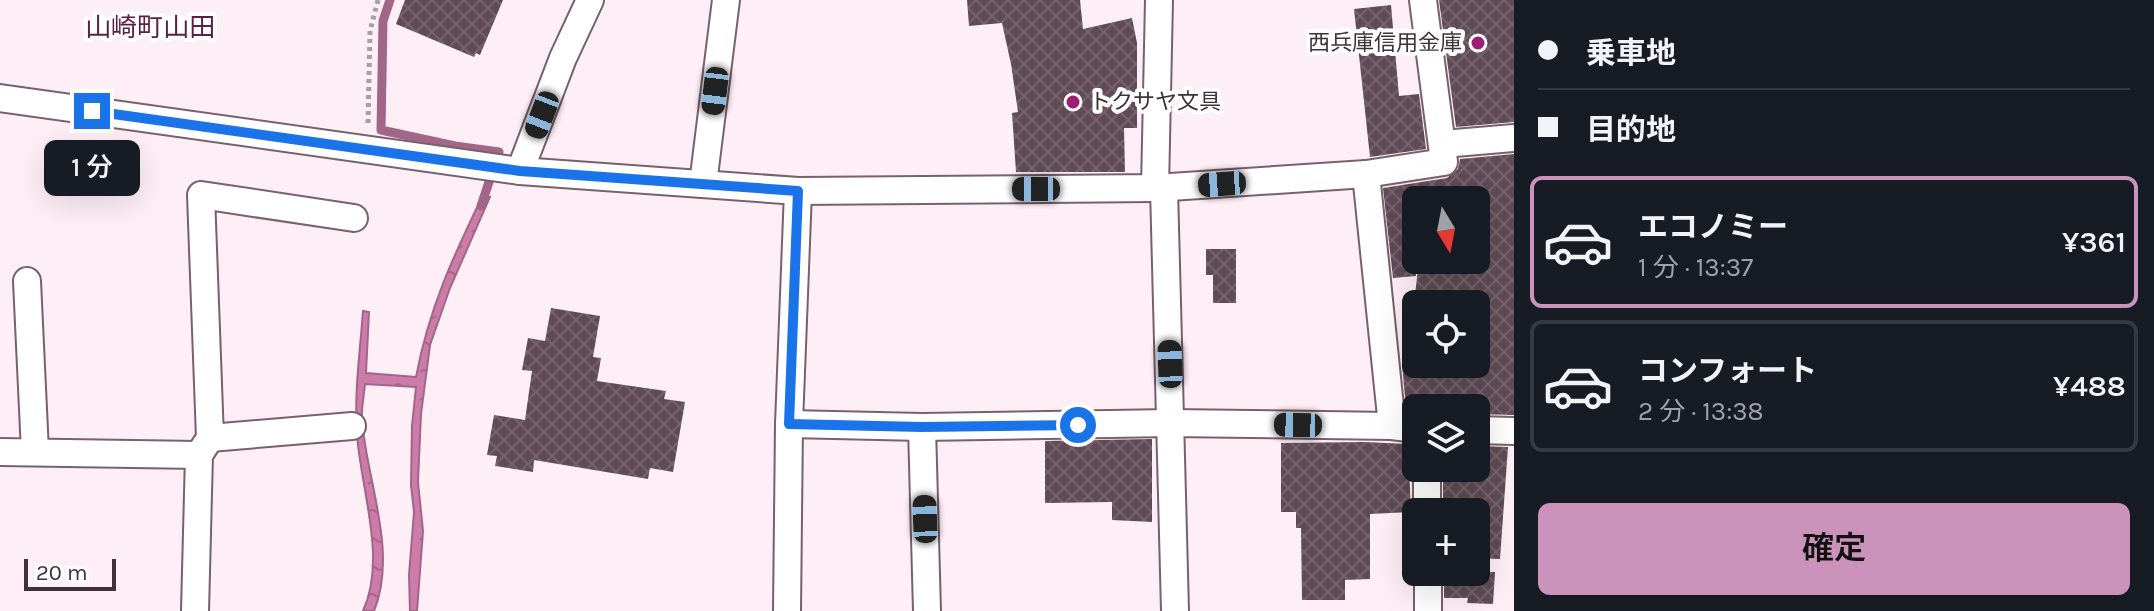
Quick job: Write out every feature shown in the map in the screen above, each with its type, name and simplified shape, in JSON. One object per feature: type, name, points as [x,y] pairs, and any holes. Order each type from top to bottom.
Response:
[{"type":"street","points":[[520,171],[563,58],[590,0]]},
{"type":"street","points":[[703,184],[726,0]]},
{"type":"street","points":[[1159,0],[1160,188],[1171,423],[1175,611]]},
{"type":"street","points":[[0,98],[520,171],[798,191],[1160,188],[1366,174],[1444,162],[1423,0]]},
{"type":"street","points":[[1443,144],[1514,138]]},
{"type":"street","points":[[1366,174],[1402,414]]},
{"type":"street","points":[[787,611],[789,424],[798,191]]},
{"type":"street","points":[[195,611],[204,446],[201,195],[354,218]]},
{"type":"street","points":[[27,281],[35,452]]},
{"type":"street","points":[[789,424],[922,427],[1171,423],[1402,427]]},
{"type":"street","points":[[0,452],[204,446],[352,426]]},
{"type":"street","points":[[922,427],[927,611]]},
{"type":"street","points":[[1490,430],[1514,431]]},
{"type":"street","points":[[1428,586],[1428,611]]},
{"type":"path","points":[[368,152],[370,31],[378,0]]},
{"type":"water","points":[[483,195],[490,197],[450,288],[430,345],[421,414],[418,482],[423,531],[417,611],[410,611],[409,575],[414,512],[411,485],[416,387],[365,384],[362,421],[379,517],[383,565],[381,588],[374,611],[363,611],[370,591],[373,547],[356,420],[363,311],[369,312],[366,373],[416,377],[435,305]]},
{"type":"building","points":[[405,0],[503,0],[480,55],[476,53],[474,57],[396,24]]},
{"type":"building","points":[[967,0],[1080,0],[1083,29],[1132,18],[1137,43],[1137,128],[1124,128],[1125,172],[1016,172],[1012,113],[1018,112],[1002,23],[969,26]]},
{"type":"building","name":"西兵庫信用金庫","points":[[1439,0],[1514,0],[1514,122],[1456,127]]},
{"type":"building","points":[[1391,5],[1399,96],[1419,94],[1426,149],[1370,157],[1354,9]]},
{"type":"building","points":[[1514,154],[1514,415],[1490,414],[1490,394],[1405,394],[1403,378],[1490,378],[1490,290],[1416,290],[1417,274],[1490,274],[1490,186],[1402,186],[1402,274],[1416,276],[1393,278],[1383,188],[1447,178],[1458,169],[1460,159]]},
{"type":"building","points":[[1206,249],[1236,249],[1236,303],[1213,303],[1213,275],[1206,275]]},
{"type":"building","points":[[551,308],[600,316],[593,357],[601,358],[597,381],[666,391],[664,399],[685,402],[673,472],[650,468],[648,479],[534,460],[533,472],[495,466],[497,456],[487,455],[494,415],[525,420],[532,371],[522,370],[528,338],[545,341]]},
{"type":"building","points":[[1152,439],[1152,522],[1112,520],[1112,502],[1045,503],[1045,441]]},
{"type":"building","points":[[1281,443],[1402,444],[1402,482],[1410,482],[1410,498],[1402,498],[1402,512],[1370,514],[1370,579],[1345,580],[1345,600],[1302,600],[1301,528],[1296,528],[1296,512],[1281,512]]},
{"type":"building","points":[[1490,446],[1508,447],[1500,559],[1490,559],[1490,498],[1443,498],[1443,482],[1490,482]]},
{"type":"building","points":[[1490,572],[1495,572],[1493,604],[1467,603],[1468,598],[1444,598],[1444,586],[1490,586]]},
{"type":"waterway","points":[[390,0],[383,21],[381,130],[499,152],[481,206]]},
{"type":"place","name":"西兵庫信用金庫","points":[[1478,43]]},
{"type":"place","name":"トクサヤ文具","points":[[1073,102]]},
{"type":"district","name":"山崎町山田","points":[[150,27]]},
{"type":"route","points":[[92,111],[520,171],[798,191],[789,424],[922,427],[1078,425]]}]
